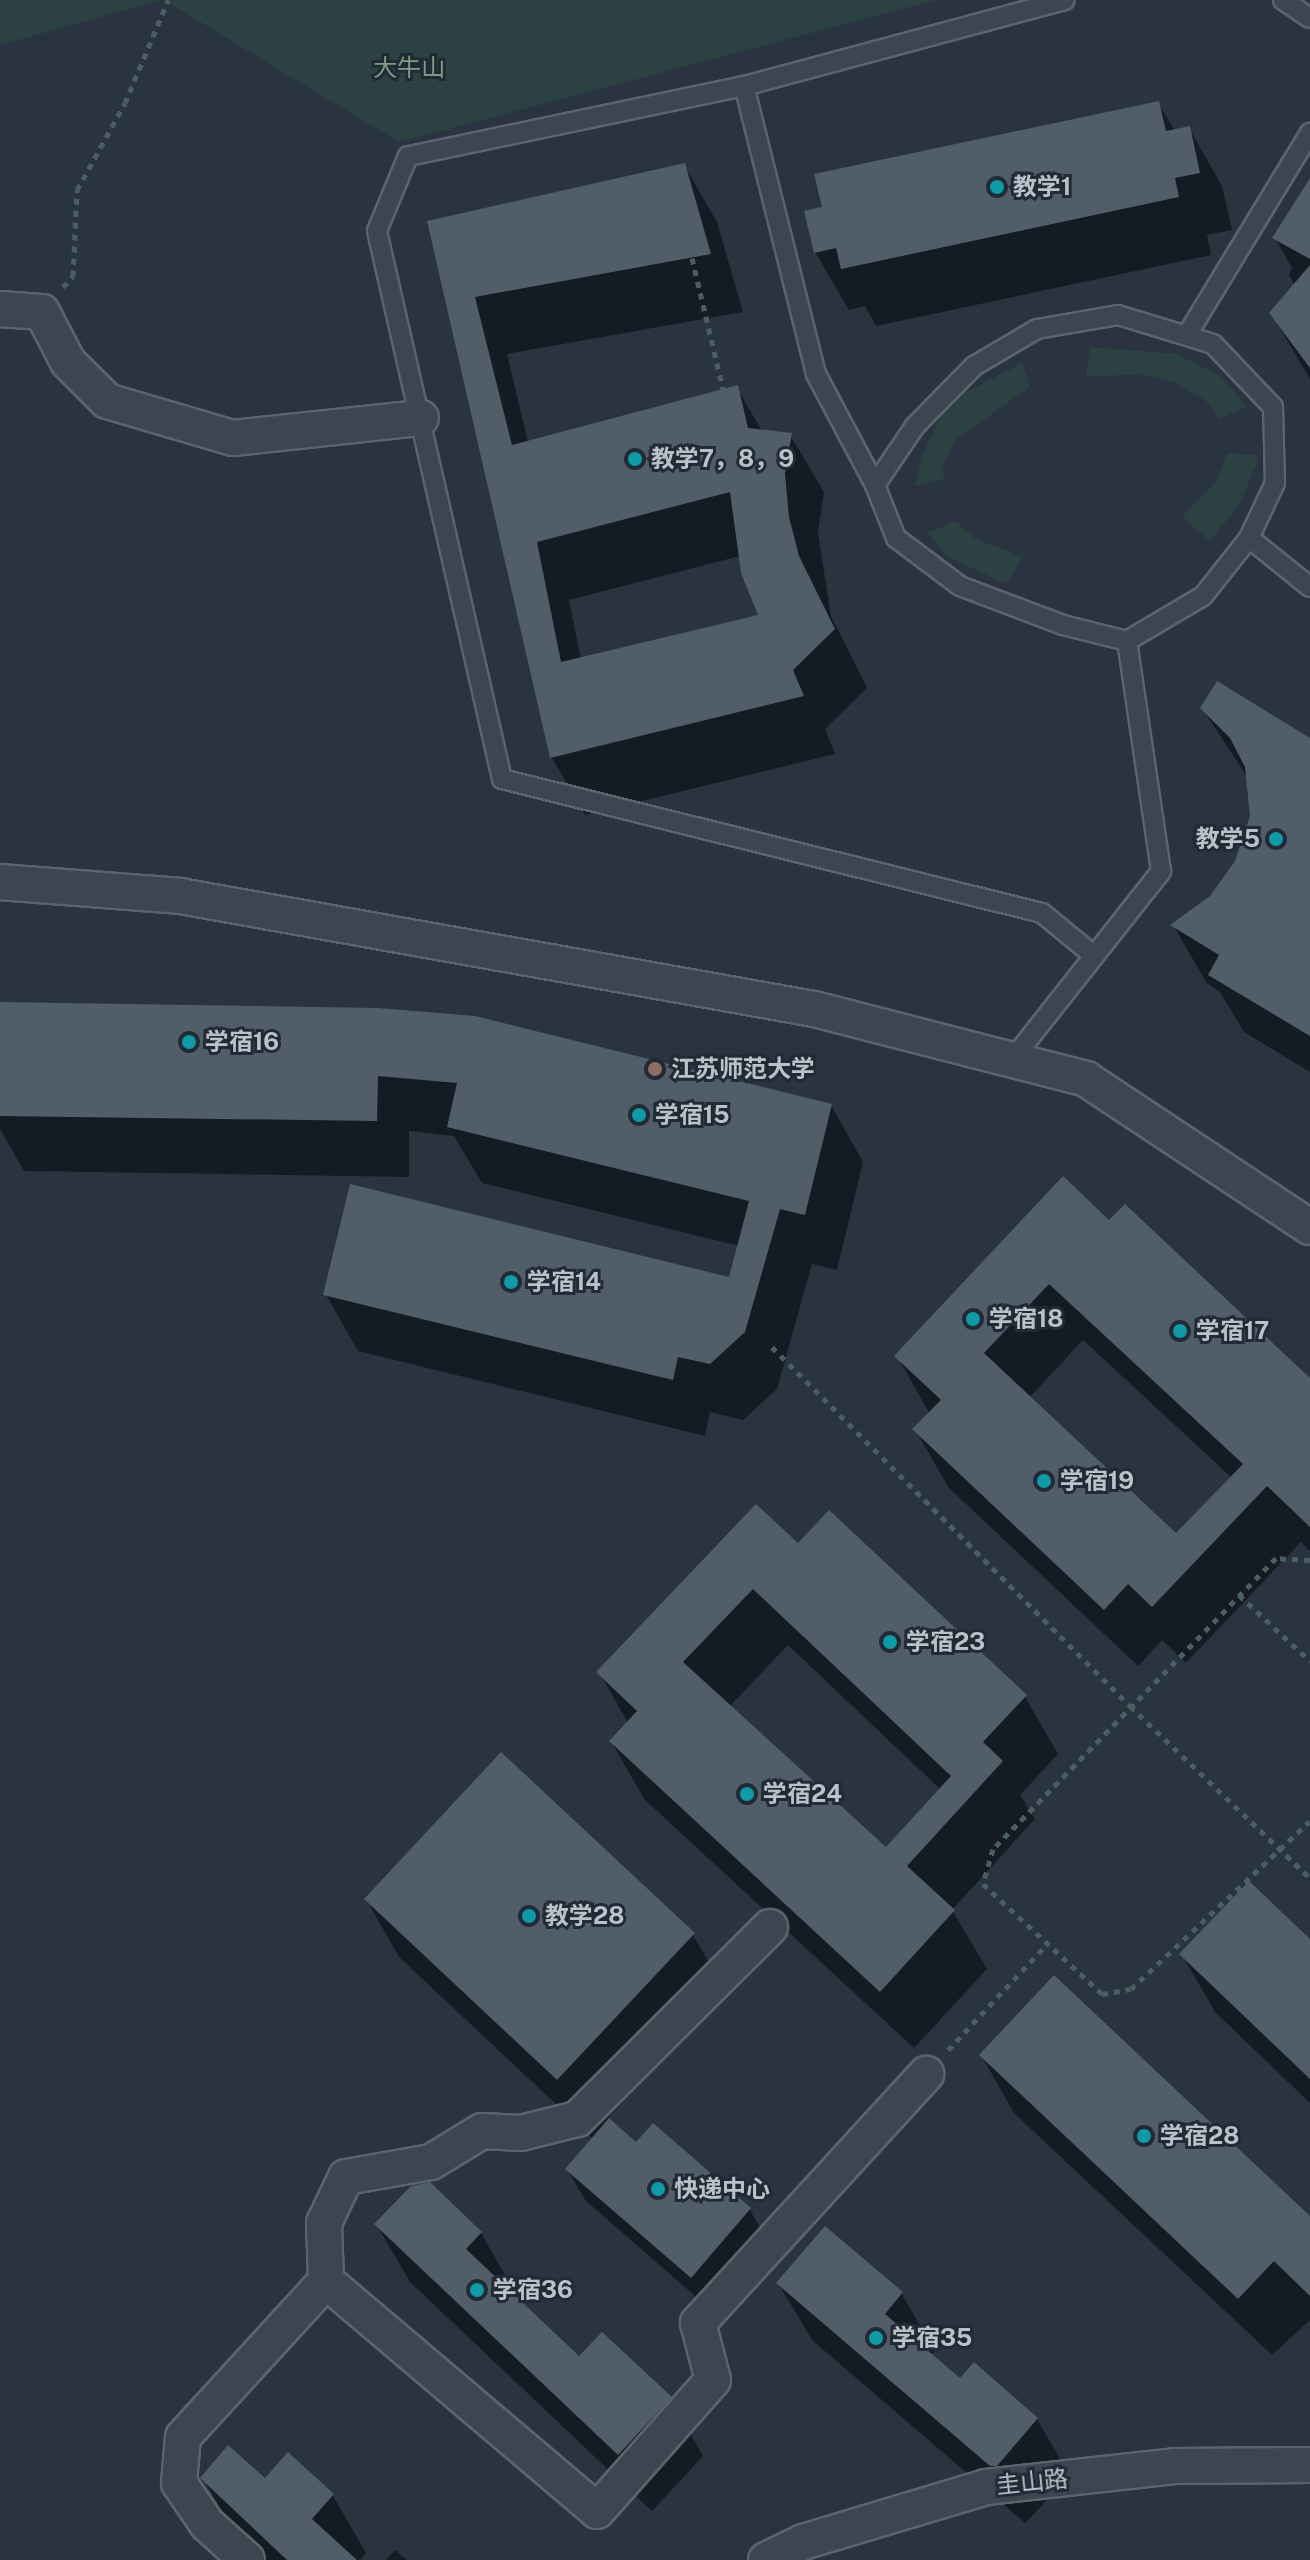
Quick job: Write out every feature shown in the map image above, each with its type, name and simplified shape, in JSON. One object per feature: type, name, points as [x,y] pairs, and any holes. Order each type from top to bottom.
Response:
[{"type":"street","points":[[0,309],[41,312],[68,362],[107,401],[233,438],[421,418]]},
{"type":"street","points":[[0,882],[180,896],[814,1009],[1086,1079],[1310,1227]]},
{"type":"street","points":[[247,2560],[207,2524],[179,2483],[183,2437],[326,2281],[324,2223],[346,2177],[431,2162],[482,2131],[521,2133],[577,2119],[770,1927]]},
{"type":"street","points":[[326,2281],[597,2511],[713,2380],[698,2323],[926,2074]]},
{"type":"street","name":"圭山路","points":[[766,2560],[803,2542],[986,2487],[1175,2466],[1310,2465]]},
{"type":"lane","points":[[1065,0],[744,86],[408,156],[377,231],[502,779],[1042,913],[1092,954]]},
{"type":"lane","points":[[1283,0],[1310,18]]},
{"type":"lane","points":[[744,86],[816,374],[875,485],[896,538],[960,586],[1063,625],[1127,641],[1203,596],[1249,538],[1275,483],[1273,407],[1213,344],[1187,335],[1118,315],[1037,329],[974,366],[915,426],[875,485]]},
{"type":"lane","points":[[1187,335],[1310,133]]},
{"type":"lane","points":[[1249,538],[1310,587]]},
{"type":"lane","points":[[1012,1060],[1092,954],[1161,871],[1127,641]]},
{"type":"path","points":[[41,312],[73,276],[77,190],[125,103],[168,0]]},
{"type":"path","points":[[692,258],[723,389]]},
{"type":"path","points":[[772,1347],[1130,1706],[1310,1878]]},
{"type":"path","points":[[1310,1560],[1276,1558],[993,1849],[983,1884],[1102,1994],[1131,1989],[1310,1821]]},
{"type":"path","points":[[1239,1595],[1310,1661]]},
{"type":"path","points":[[926,2074],[1048,1943]]},
{"type":"green space","points":[[0,0],[162,0],[0,45]]},
{"type":"green space","name":"大牛山","points":[[164,0],[936,0],[399,142]]},
{"type":"green space","points":[[1090,347],[1176,354],[1222,377],[1247,407],[1220,419],[1206,401],[1176,383],[1142,374],[1086,377]]},
{"type":"green space","points":[[1022,363],[1030,387],[956,439],[943,465],[944,479],[915,486],[922,455],[940,418],[965,393]]},
{"type":"green space","points":[[1227,453],[1256,455],[1257,462],[1240,504],[1210,541],[1182,517],[1217,480]]},
{"type":"green space","points":[[955,521],[976,539],[1023,557],[1006,584],[946,556],[928,533]]},
{"type":"building","name":"教学1","points":[[1159,101],[1166,131],[1190,126],[1200,173],[1175,178],[1179,197],[841,269],[836,248],[814,253],[804,211],[822,207],[814,174]]},
{"type":"building","name":"教学7，8，9","points":[[685,163],[711,254],[475,297],[512,445],[738,385],[748,428],[792,433],[785,474],[789,517],[799,556],[835,629],[793,670],[804,696],[550,758],[427,221]],"holes":[[[730,492],[741,573],[758,615],[561,662],[537,542]]]},
{"type":"building","points":[[1310,178],[1310,259],[1272,238]]},
{"type":"building","points":[[1310,265],[1310,368],[1269,313]]},
{"type":"building","name":"教学5","points":[[1217,681],[1310,738],[1310,1036],[1208,975],[1219,955],[1170,925],[1210,896],[1235,861],[1250,816],[1245,767],[1230,738],[1200,708]]},
{"type":"building","points":[[0,1002],[378,1008],[475,1016],[832,1104],[805,1215],[780,1209],[745,1332],[710,1364],[678,1357],[673,1380],[323,1295],[350,1184],[729,1277],[749,1201],[447,1127],[457,1083],[378,1076],[377,1121],[0,1116]]},
{"type":"building","points":[[1063,1176],[1109,1220],[1125,1204],[1310,1378],[1310,1527],[1267,1486],[1152,1607],[1128,1584],[1104,1610],[912,1429],[941,1400],[894,1356]],"holes":[[[1049,1284],[1243,1464],[1176,1533],[984,1353]]]},
{"type":"building","points":[[756,1504],[798,1543],[829,1510],[1027,1695],[983,1742],[1003,1761],[907,1866],[955,1910],[880,1992],[609,1741],[637,1711],[596,1672]],"holes":[[[753,1589],[951,1776],[886,1847],[683,1662]]]},
{"type":"building","name":"教学28","points":[[501,1752],[695,1933],[557,2080],[364,1899]]},
{"type":"building","points":[[1249,1881],[1310,1939],[1310,2079],[1179,1954]]},
{"type":"building","name":"学宿28","points":[[1054,1975],[1310,2216],[1310,2296],[1274,2261],[1238,2299],[979,2055]]},
{"type":"building","name":"快递中心","points":[[609,2118],[636,2142],[653,2123],[751,2208],[691,2278],[565,2169]]},
{"type":"building","name":"学宿36","points":[[430,2182],[482,2232],[466,2249],[579,2356],[602,2332],[672,2397],[618,2455],[374,2224],[411,2186]]},
{"type":"building","name":"学宿35","points":[[825,2226],[903,2292],[885,2314],[960,2378],[974,2362],[1038,2418],[997,2466],[990,2466],[776,2283]]},
{"type":"building","points":[[228,2445],[265,2478],[288,2452],[334,2494],[312,2519],[357,2560],[287,2560],[200,2478]]},
{"type":"place","name":"教学1","points":[[997,187]]},
{"type":"place","name":"教学7，8，9","points":[[635,459]]},
{"type":"place","name":"教学5","points":[[1276,839]]},
{"type":"place","name":"学宿16","points":[[189,1042]]},
{"type":"place","name":"江苏师范大学","points":[[655,1069]]},
{"type":"place","name":"学宿15","points":[[639,1115]]},
{"type":"place","name":"学宿14","points":[[511,1282]]},
{"type":"place","name":"学宿18","points":[[973,1319]]},
{"type":"place","name":"学宿17","points":[[1180,1331]]},
{"type":"place","name":"学宿19","points":[[1044,1481]]},
{"type":"place","name":"学宿23","points":[[890,1642]]},
{"type":"place","name":"学宿24","points":[[747,1794]]},
{"type":"place","name":"教学28","points":[[529,1916]]},
{"type":"place","name":"学宿28","points":[[1144,2136]]},
{"type":"place","name":"快递中心","points":[[658,2189]]},
{"type":"place","name":"学宿36","points":[[477,2290]]},
{"type":"place","name":"学宿35","points":[[876,2338]]}]
